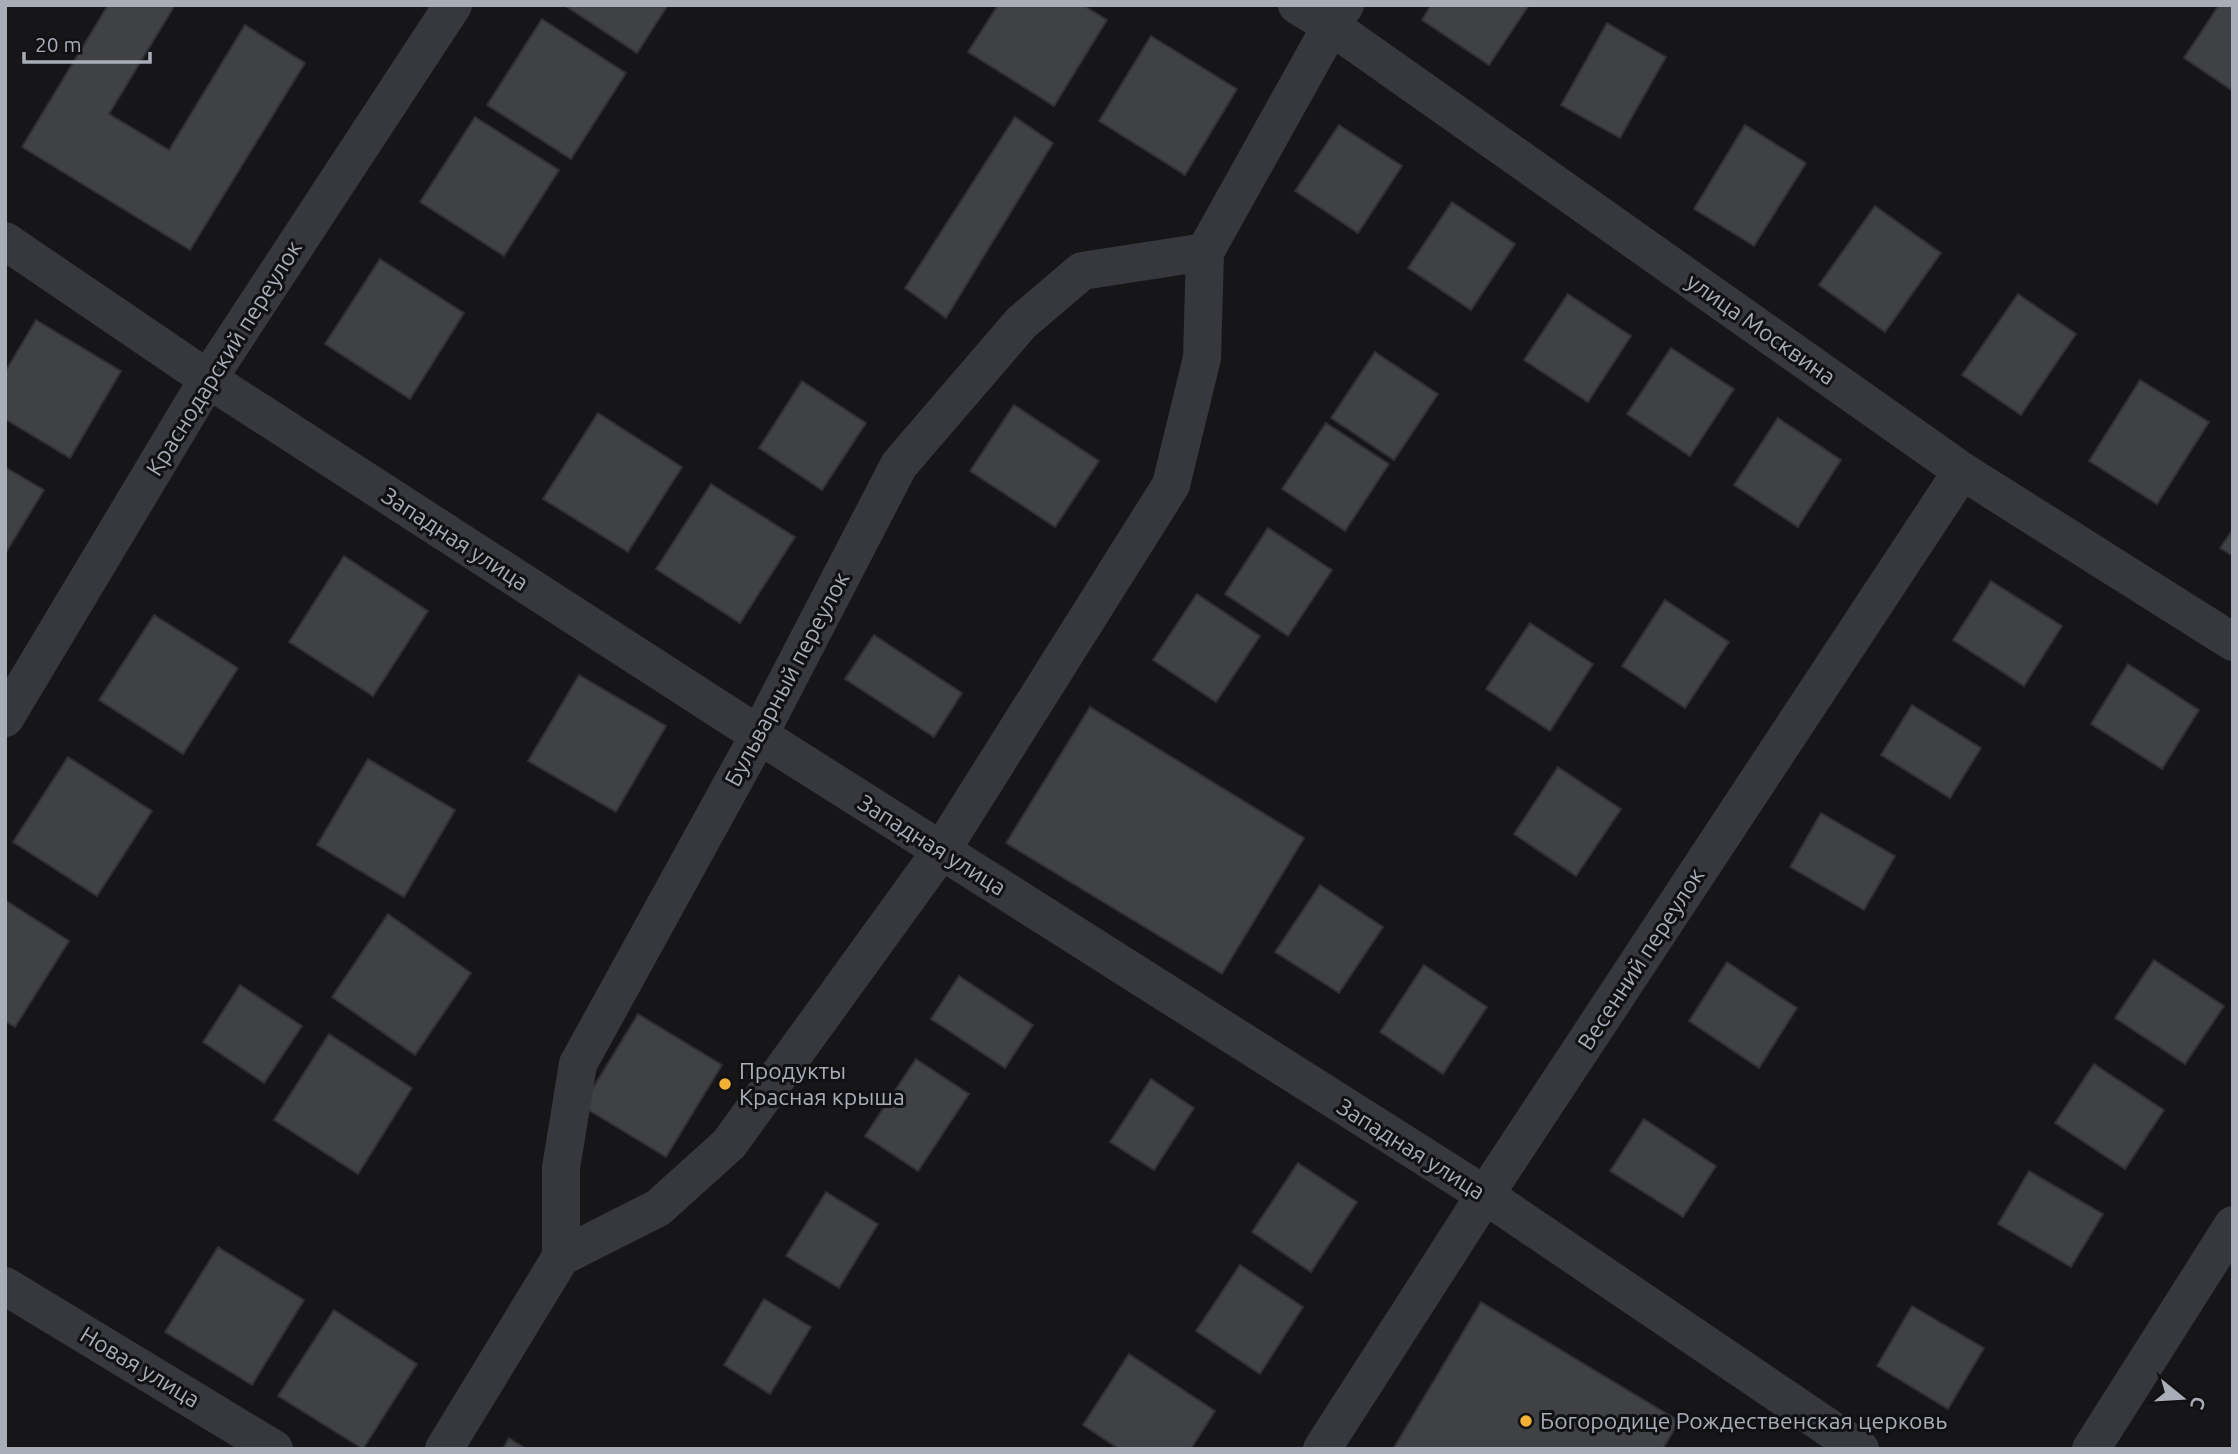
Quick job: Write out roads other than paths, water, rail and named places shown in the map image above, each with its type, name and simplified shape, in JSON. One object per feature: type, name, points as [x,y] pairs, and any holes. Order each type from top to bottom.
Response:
[{"type":"street","name":"Краснодарский переулок","points":[[5,718],[208,379],[453,5]]},
{"type":"street","name":"улица Москвина","points":[[1297,5],[1338,16],[1962,471],[2233,642]]},
{"type":"street","points":[[444,1449],[561,1257],[658,1208],[729,1144],[941,851],[1171,485],[1202,358],[1205,252],[1338,16]]},
{"type":"street","name":"Западная улица","points":[[5,241],[208,379],[759,735],[1485,1195],[1860,1449]]},
{"type":"street","name":"Бульварный переулок","points":[[561,1257],[561,1168],[578,1064],[759,735],[899,466],[1021,323],[1082,271],[1205,252]]},
{"type":"street","name":"Весенний переулок","points":[[1322,1449],[1485,1195],[1962,471]]},
{"type":"street","points":[[2091,1449],[2233,1225]]},
{"type":"street","name":"Новая улица","points":[[5,1286],[274,1449]]},
{"type":"place","name":"Продукты Красная крыша","points":[[725,1084]]},
{"type":"place","name":"Богородице Рождественская церковь","points":[[1526,1421]]}]
